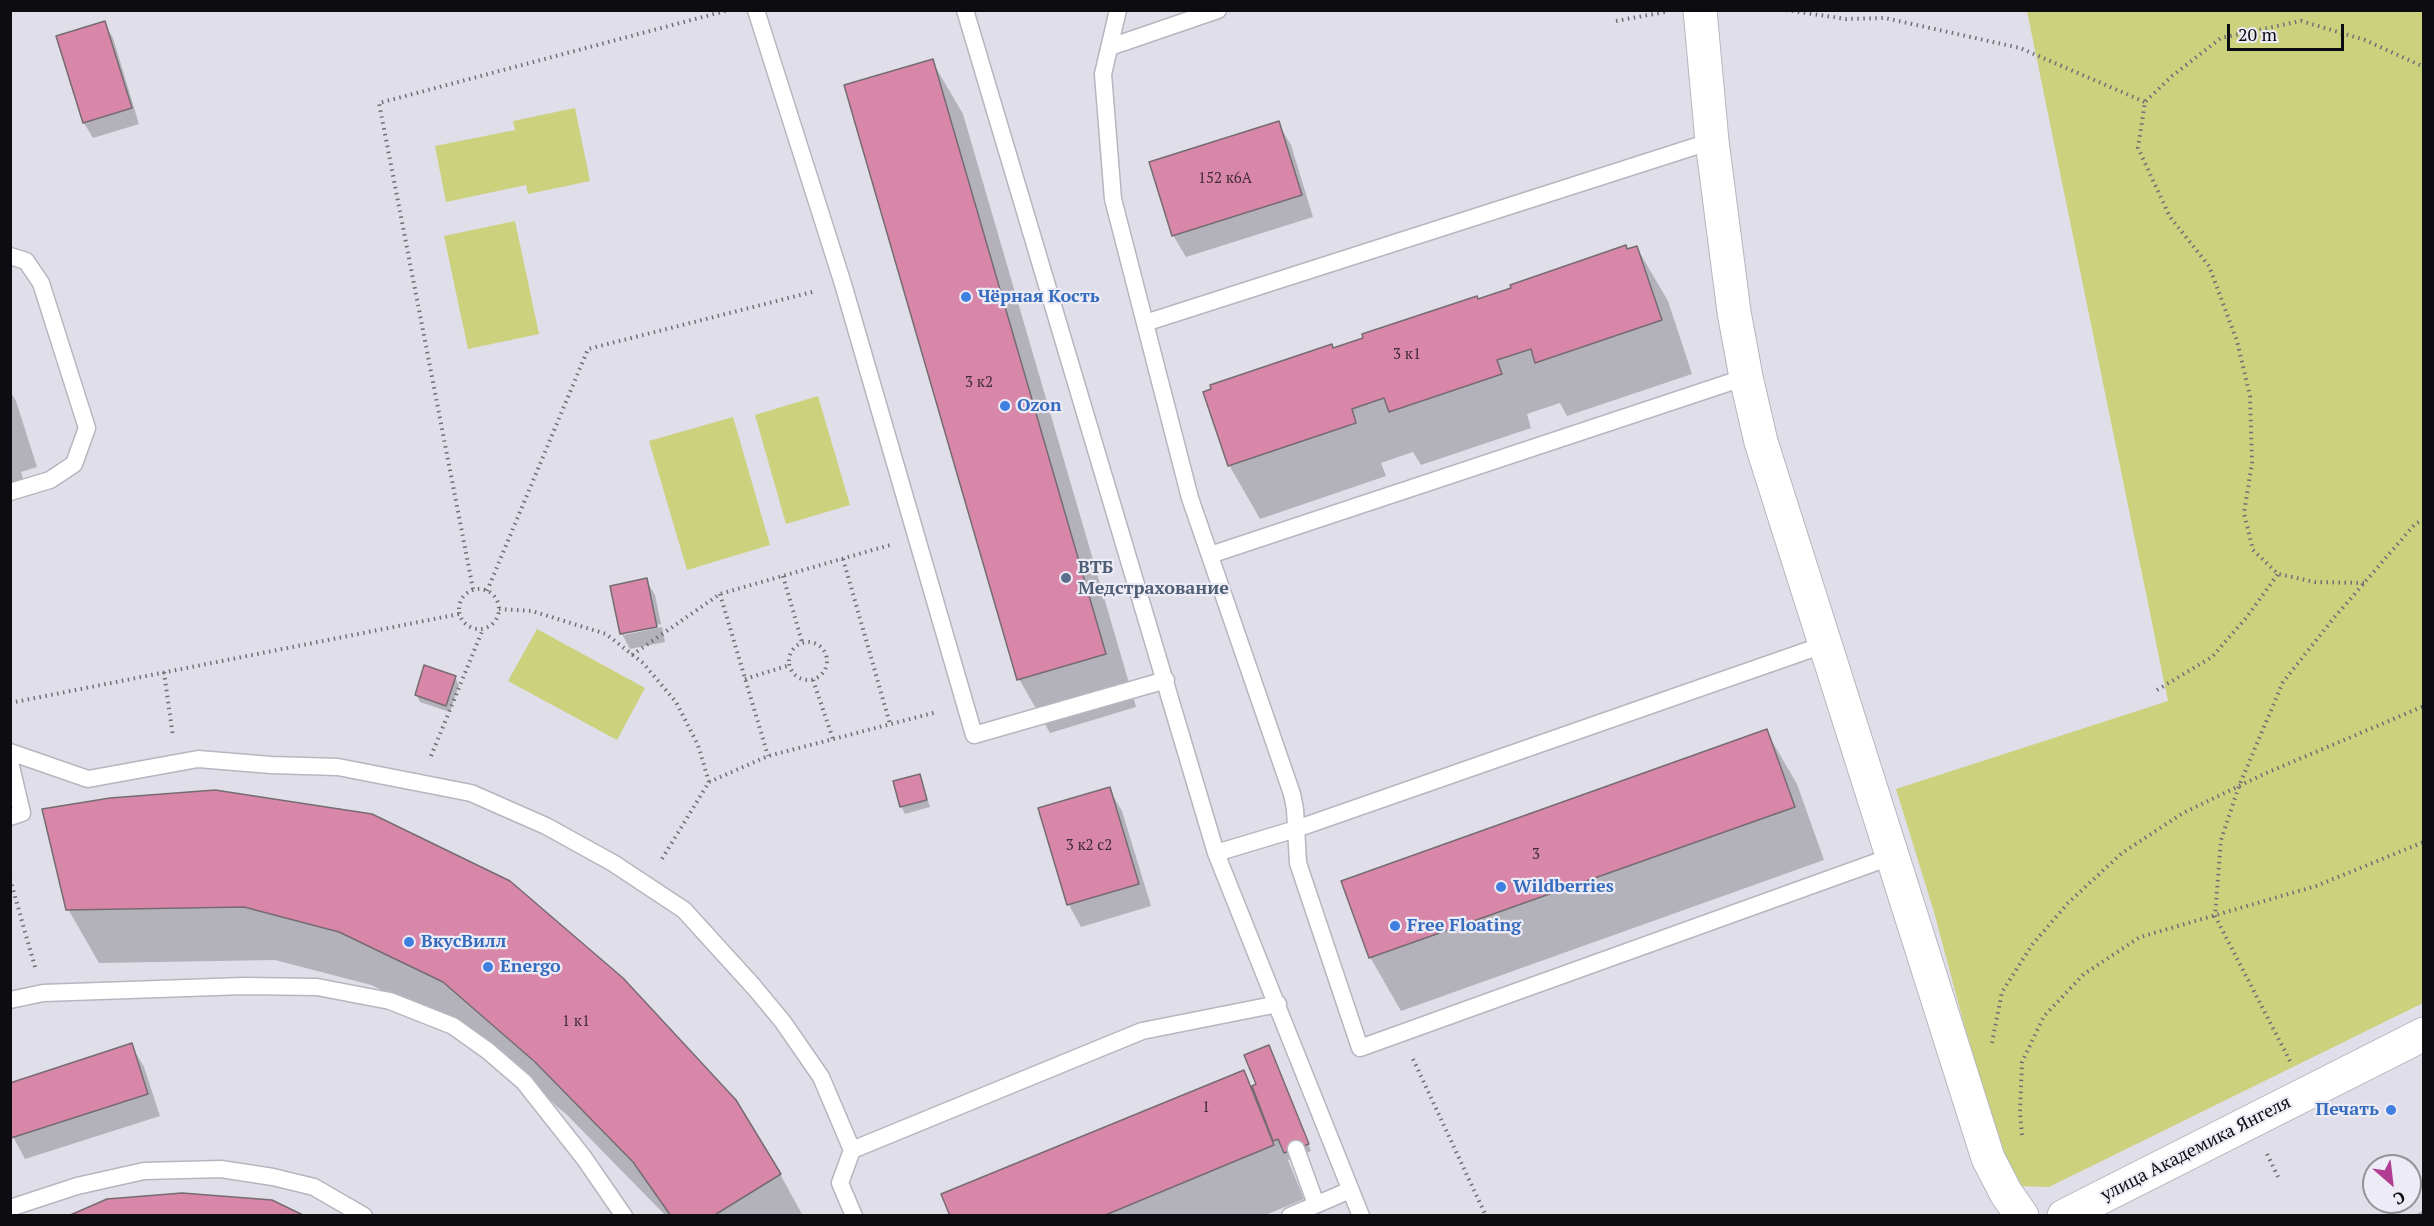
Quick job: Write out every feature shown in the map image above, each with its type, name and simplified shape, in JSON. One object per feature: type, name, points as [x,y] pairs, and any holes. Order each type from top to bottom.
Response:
[{"type":"street","points":[[1700,10],[1712,141],[1734,312],[1761,442],[1988,1158],[2006,1193],[2022,1215]]},
{"type":"street","name":"улица Академика Янгеля","points":[[2064,1215],[2424,1034]]},
{"type":"lane","points":[[756,10],[843,284],[974,735],[1166,680]]},
{"type":"lane","points":[[965,10],[1216,853],[1361,1215]]},
{"type":"lane","points":[[1118,10],[1103,74],[1113,199],[1190,498],[1292,794],[1298,863],[1360,1048],[1893,856]]},
{"type":"lane","points":[[1110,47],[1218,10]]},
{"type":"lane","points":[[1145,323],[1712,141]]},
{"type":"lane","points":[[10,256],[26,261],[41,283],[87,428],[74,464],[50,480],[10,492]]},
{"type":"lane","points":[[1210,555],[1746,377]]},
{"type":"lane","points":[[1216,853],[1296,829],[1826,644]]},
{"type":"lane","points":[[10,752],[88,779],[198,759],[271,765],[338,767],[471,793],[546,826],[613,863],[684,910],[783,1022],[820,1077],[852,1150],[840,1183],[855,1215]]},
{"type":"lane","points":[[10,762],[22,813],[10,817]]},
{"type":"lane","points":[[10,1000],[43,993],[172,987],[285,986],[317,987],[390,1001],[453,1026],[488,1051],[524,1082],[584,1158],[624,1215]]},
{"type":"lane","points":[[852,1150],[1142,1031],[1278,1004]]},
{"type":"lane","points":[[1296,1149],[1317,1204]]},
{"type":"lane","points":[[10,1208],[77,1186],[144,1171],[220,1170],[273,1177],[314,1186],[364,1215]]},
{"type":"lane","points":[[1290,1215],[1350,1190]]},
{"type":"path","points":[[473,589],[379,104],[729,10]]},
{"type":"path","points":[[1786,10],[1846,19],[1885,18],[2020,48],[2145,102]]},
{"type":"path","points":[[1616,21],[1667,12]]},
{"type":"path","points":[[2364,583],[2315,582],[2278,574],[2253,550],[2244,513],[2252,463],[2250,396],[2237,341],[2209,266],[2170,217],[2138,148],[2145,102],[2172,76],[2221,38],[2301,21],[2364,40],[2424,67]]},
{"type":"path","points":[[487,591],[588,349],[843,284]]},
{"type":"path","points":[[2294,1070],[2215,916],[2221,840],[2240,786],[2283,682],[2415,524],[2424,519]]},
{"type":"path","points":[[632,655],[720,594],[916,538]]},
{"type":"path","points":[[843,558],[890,724]]},
{"type":"path","points":[[2157,690],[2212,657],[2246,618],[2278,574]]},
{"type":"path","points":[[783,576],[802,642]]},
{"type":"path","points":[[473,589],[487,591],[496,598],[499,609],[496,620],[483,629],[469,627],[459,614],[459,603],[462,597],[473,589]]},
{"type":"path","points":[[720,594],[768,756]]},
{"type":"path","points":[[499,609],[532,611],[606,634],[643,663],[676,702],[698,745],[709,782]]},
{"type":"path","points":[[10,703],[459,614]]},
{"type":"path","points":[[420,784],[483,629]]},
{"type":"path","points":[[802,642],[816,643],[821,646],[828,658],[825,670],[813,680],[798,678],[790,665],[792,650],[802,642]]},
{"type":"path","points":[[745,679],[790,665]]},
{"type":"path","points":[[164,672],[177,762]]},
{"type":"path","points":[[813,680],[833,739]]},
{"type":"path","points":[[646,885],[709,782],[768,756],[965,704]]},
{"type":"path","points":[[1992,1045],[2002,992],[2032,945],[2068,903],[2122,853],[2182,813],[2424,706]]},
{"type":"path","points":[[2020,1112],[2022,1062],[2044,1016],[2084,974],[2140,937],[2316,886],[2424,842]]},
{"type":"path","points":[[10,879],[43,993]]},
{"type":"path","points":[[1401,1033],[1486,1215]]},
{"type":"path","points":[[2267,1154],[2280,1181]]},
{"type":"green space","points":[[2027,11],[2423,11],[2423,1003],[2049,1187],[2014,1186],[1980,1084],[1934,912],[1896,789],[2168,701]]},
{"type":"green space","points":[[575,108],[590,181],[528,194],[526,185],[446,202],[435,146],[515,130],[513,121]]},
{"type":"green space","points":[[515,221],[539,334],[468,349],[444,236]]},
{"type":"green space","points":[[818,396],[850,505],[786,524],[755,415]]},
{"type":"green space","points":[[733,417],[770,545],[687,570],[649,441]]},
{"type":"green space","points":[[537,629],[645,688],[617,740],[508,681]]},
{"type":"building","points":[[105,21],[132,108],[83,123],[56,36]]},
{"type":"building","points":[[933,59],[1106,654],[1017,680],[844,85]]},
{"type":"building","points":[[1279,121],[1302,195],[1172,236],[1149,162]]},
{"type":"building","points":[[1626,245],[1627,249],[1637,246],[1662,320],[1535,363],[1531,349],[1497,360],[1502,374],[1389,412],[1384,398],[1352,409],[1356,423],[1228,466],[1203,392],[1211,389],[1210,385],[1332,344],[1333,348],[1363,338],[1362,334],[1477,296],[1478,299],[1511,288],[1510,285]]},
{"type":"building","points":[[647,578],[657,627],[620,634],[610,586]]},
{"type":"building","points":[[424,665],[456,676],[446,706],[415,695]]},
{"type":"building","points":[[1767,729],[1795,807],[1369,958],[1341,881]]},
{"type":"building","points":[[920,774],[927,800],[900,807],[893,781]]},
{"type":"building","points":[[1110,787],[1139,884],[1067,905],[1038,808]]},
{"type":"building","points":[[215,790],[372,814],[510,881],[623,978],[736,1100],[781,1174],[713,1216],[671,1216],[633,1162],[535,1062],[443,982],[339,932],[244,907],[66,910],[42,809],[110,798]]},
{"type":"building","points":[[132,1043],[148,1094],[11,1138],[10,1083]]},
{"type":"building","points":[[1269,1045],[1309,1144],[1284,1153],[1278,1139],[1273,1141],[1252,1086],[1256,1084],[1244,1055]]},
{"type":"building","points":[[1244,1070],[1274,1145],[1103,1216],[950,1216],[941,1194]]},
{"type":"building","points":[[182,1193],[272,1200],[305,1216],[68,1216],[107,1199]]},
{"type":"place","name":"Чёрная Кость","points":[[966,297]]},
{"type":"place","name":"Ozon","points":[[1005,406]]},
{"type":"place","name":"ВТБ Медстрахование","points":[[1066,578]]},
{"type":"place","name":"Wildberries","points":[[1501,887]]},
{"type":"place","name":"Free Floating","points":[[1395,926]]},
{"type":"place","name":"ВкусВилл","points":[[409,942]]},
{"type":"place","name":"Energo","points":[[488,967]]},
{"type":"place","name":"Печать","points":[[2391,1110]]}]
